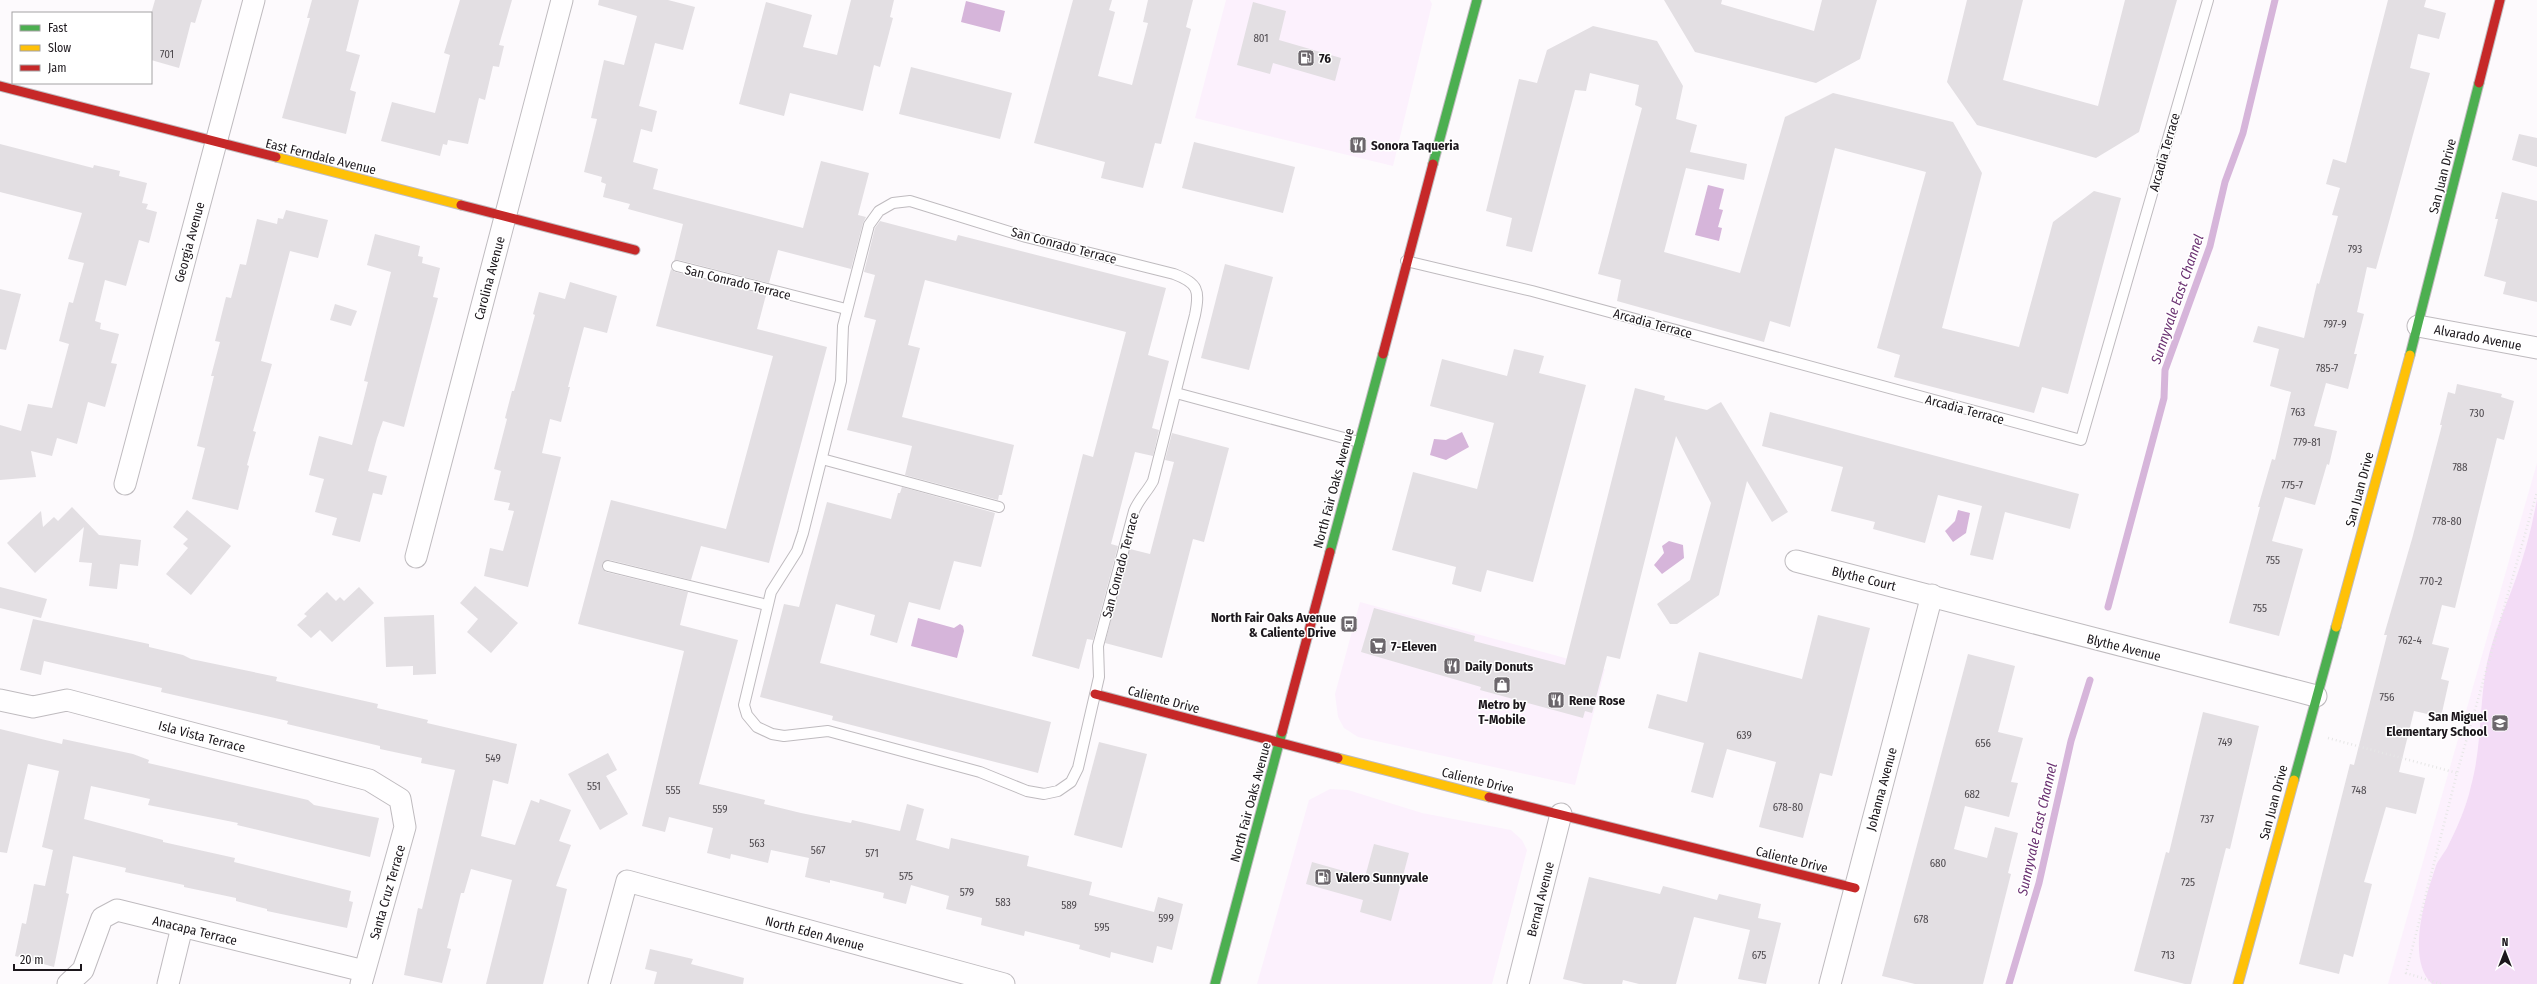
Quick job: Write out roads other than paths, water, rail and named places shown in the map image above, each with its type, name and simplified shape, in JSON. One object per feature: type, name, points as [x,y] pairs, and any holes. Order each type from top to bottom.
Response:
[{"type":"street","name":"Georgia Avenue","points":[[125,484],[254,0]]},
{"type":"street","name":"Carolina Avenue","points":[[416,557],[562,0]]},
{"type":"street","name":"North Fair Oaks Avenue","points":[[1215,984],[1406,261],[1477,0]]},
{"type":"street","name":"San Juan Drive","points":[[2238,984],[2418,326],[2500,0]]},
{"type":"street","name":"East Ferndale Avenue","points":[[0,86],[635,250]]},
{"type":"street","name":"Alvarado Avenue","points":[[2418,326],[2537,348]]},
{"type":"street","name":"Blythe Court","points":[[1796,561],[1932,595]]},
{"type":"street","name":"Blythe Avenue","points":[[1932,595],[2045,627],[2316,696]]},
{"type":"street","name":"Johanna Avenue","points":[[1830,984],[1932,595]]},
{"type":"street","name":"Caliente Drive","points":[[1096,694],[1855,888]]},
{"type":"street","name":"Isla Vista Terrace","points":[[0,700],[33,707],[67,700],[369,780],[400,799]]},
{"type":"street","name":"Santa Cruz Terrace","points":[[362,977],[406,827],[400,799]]},
{"type":"street","name":"Bernal Avenue","points":[[1518,984],[1561,814]]},
{"type":"street","name":"North Eden Avenue","points":[[599,984],[627,881],[1004,984]]},
{"type":"street","name":"Anacapa Terrace","points":[[68,984],[83,970],[102,918],[117,910],[362,977]]},
{"type":"street","points":[[168,984],[182,927]]},
{"type":"lane","name":"Arcadia Terrace","points":[[1406,261],[1532,291],[2081,440],[2208,0]]},
{"type":"lane","name":"San Conrado Terrace","points":[[910,201],[1026,237],[1174,274],[1188,280],[1196,288],[1198,298],[1176,393],[1153,481],[1147,492],[1139,500],[1134,511],[1098,646],[1099,677],[1078,768],[1071,782],[1058,792],[1044,794],[1028,791],[980,772],[828,731],[784,736],[772,734],[757,726],[747,716],[744,705],[767,605],[771,592],[798,551],[841,381],[843,326],[846,309],[869,225],[879,210],[893,203],[910,201]]},
{"type":"lane","name":"San Conrado Terrace","points":[[677,266],[846,309]]},
{"type":"lane","points":[[1176,393],[1359,442]]},
{"type":"lane","points":[[822,459],[999,506]]},
{"type":"lane","points":[[608,566],[767,605]]},
{"type":"waterway","name":"Sunnyvale East Channel","points":[[2108,607],[2164,398],[2165,370],[2210,246],[2225,182],[2243,133],[2275,0]]},
{"type":"waterway","name":"Sunnyvale East Channel","points":[[2009,984],[2039,883],[2071,741],[2090,680]]},
{"type":"place","name":"76","points":[[1306,58]]},
{"type":"place","name":"Sonora Taqueria","points":[[1358,145]]},
{"type":"place","name":"North Fair Oaks Avenue & Caliente Drive","points":[[1349,624]]},
{"type":"place","name":"7-Eleven","points":[[1378,646]]},
{"type":"place","name":"Daily Donuts","points":[[1452,666]]},
{"type":"place","name":"Metro by T-Mobile","points":[[1502,685]]},
{"type":"place","name":"Rene Rose","points":[[1556,700]]},
{"type":"place","name":"San Miguel Elementary School","points":[[2500,723]]},
{"type":"place","name":"Valero Sunnyvale","points":[[1323,877]]}]
